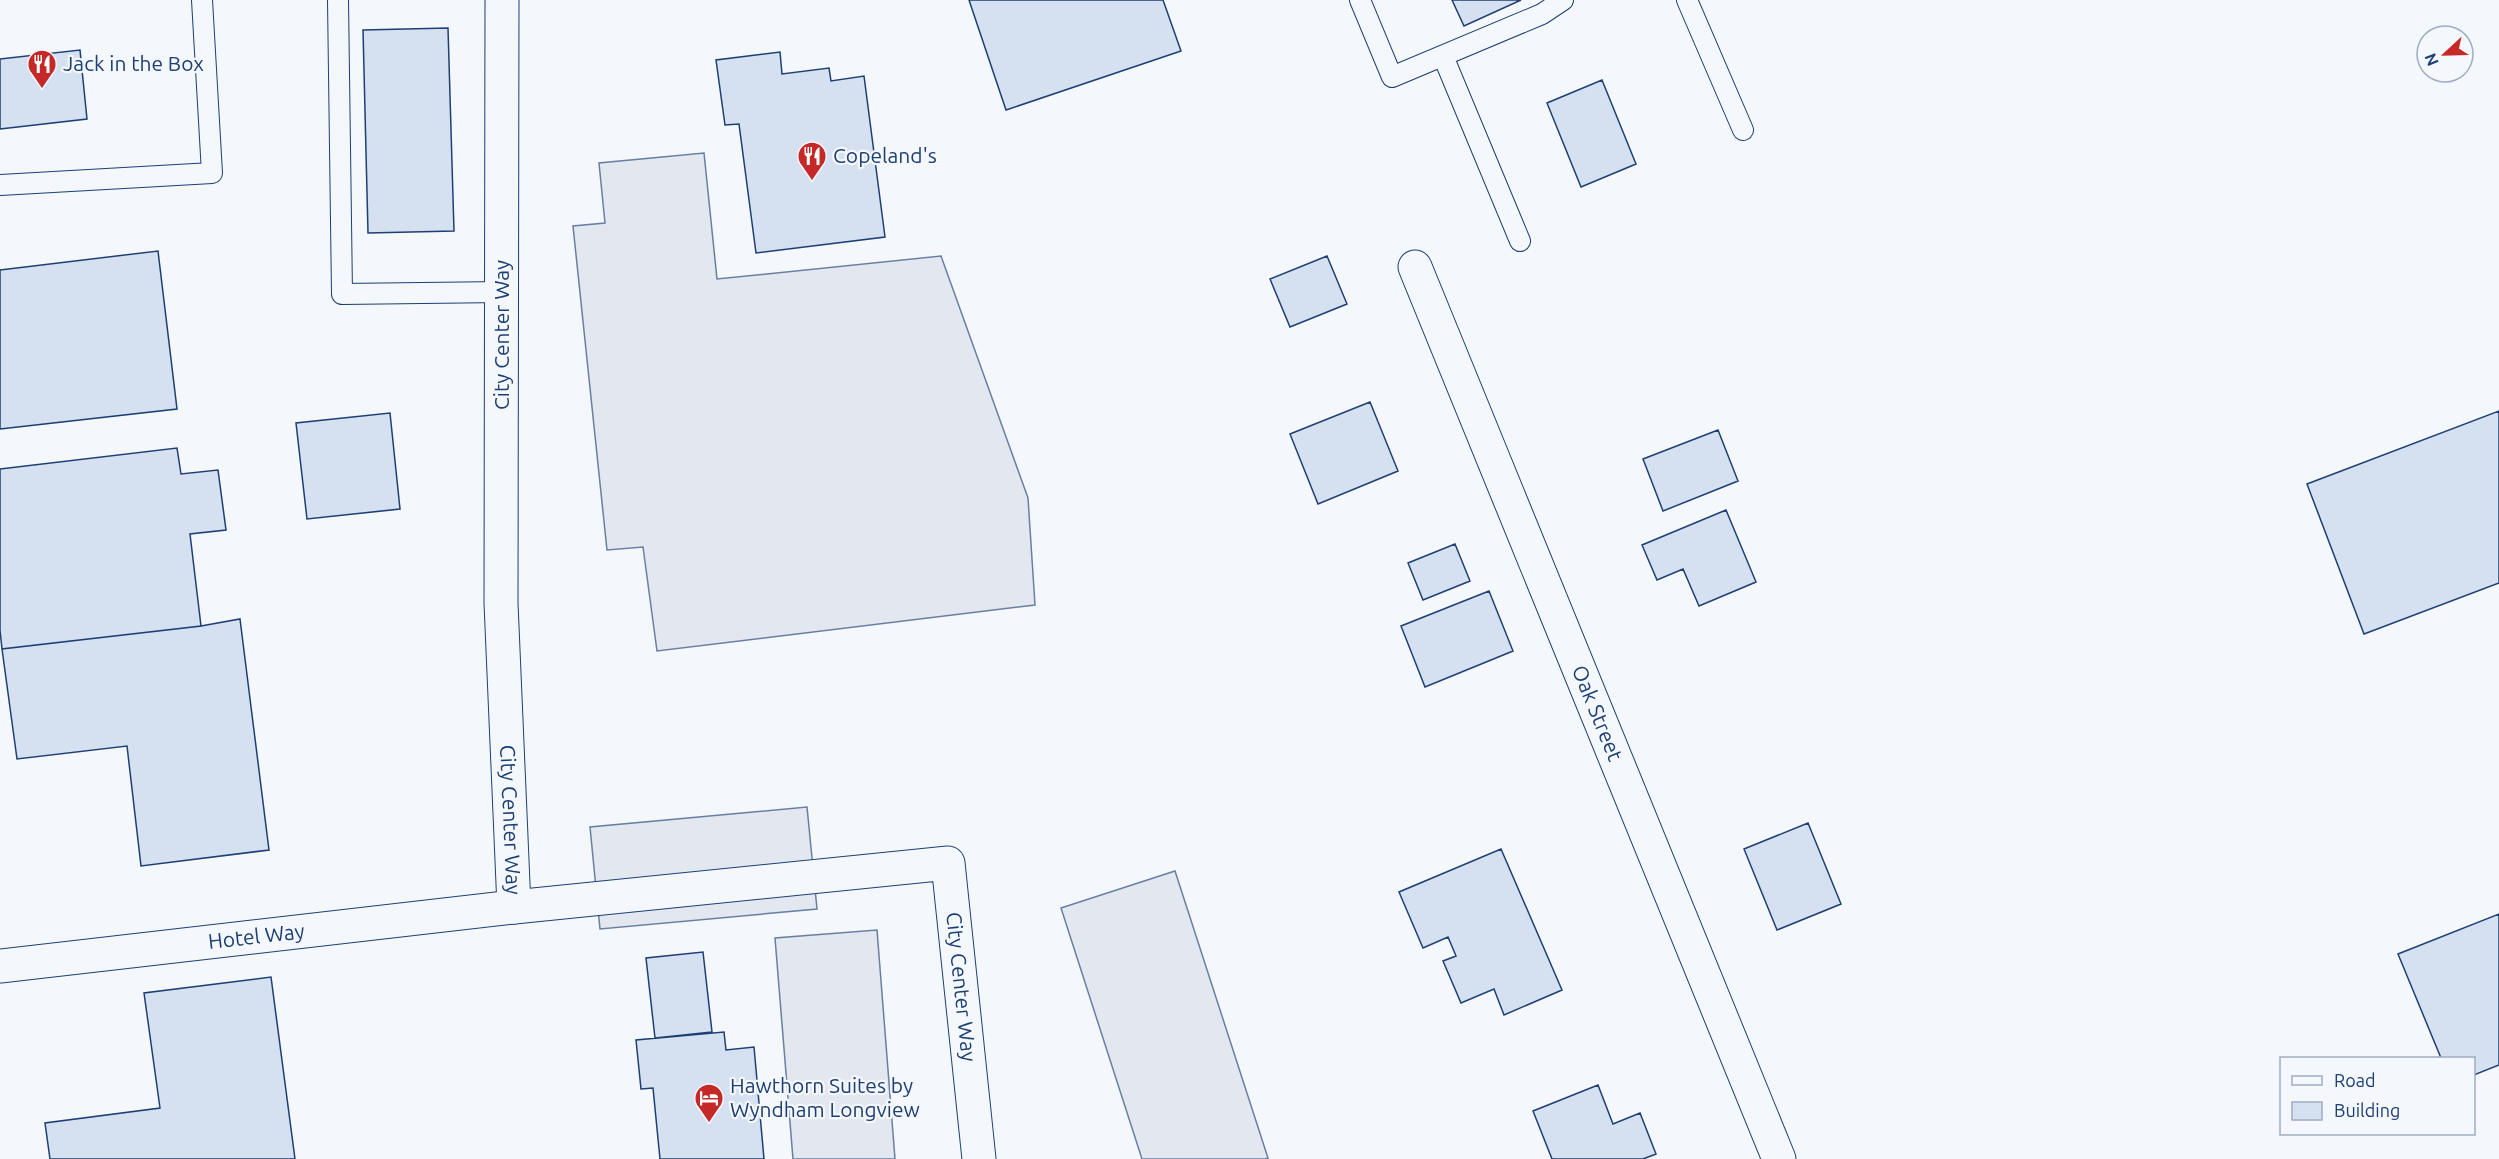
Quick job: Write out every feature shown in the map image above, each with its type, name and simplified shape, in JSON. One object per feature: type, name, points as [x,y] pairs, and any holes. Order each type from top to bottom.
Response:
[{"type":"street","name":"City Center Way","points":[[502,0],[501,603],[514,908],[948,863],[979,1159]]},
{"type":"street","name":"Oak Street","points":[[1416,267],[1779,1159]]},
{"type":"street","name":"Hotel Way","points":[[0,966],[514,908]]},
{"type":"lane","points":[[0,185],[212,173],[202,0]]},
{"type":"lane","points":[[338,0],[342,294],[502,292]]},
{"type":"lane","points":[[1360,0],[1392,77],[1542,14],[1563,0]]},
{"type":"lane","points":[[1687,0],[1743,130]]},
{"type":"lane","points":[[1443,56],[1520,241]]},
{"type":"shaded area","points":[[704,153],[717,279],[941,256],[1028,498],[1035,605],[657,651],[643,547],[607,550],[573,226],[605,223],[599,163]]},
{"type":"shaded area","points":[[807,807],[817,909],[600,929],[590,827]]},
{"type":"shaded area","points":[[1175,871],[1268,1158],[1265,1159],[1142,1159],[1061,908]]},
{"type":"shaded area","points":[[877,930],[895,1159],[793,1159],[775,938]]},
{"type":"building","points":[[969,0],[1163,0],[1181,51],[1006,110]]},
{"type":"building","points":[[1452,0],[1521,0],[1464,26]]},
{"type":"building","points":[[448,28],[454,231],[368,233],[363,30]]},
{"type":"building","name":"Jack in the Box","points":[[80,50],[87,119],[0,129],[0,59]]},
{"type":"building","name":"Copeland's","points":[[780,52],[782,74],[829,68],[831,81],[864,76],[885,237],[756,253],[739,124],[725,125],[716,60]]},
{"type":"building","points":[[1602,80],[1636,164],[1581,187],[1547,103]]},
{"type":"building","points":[[158,251],[177,409],[0,429],[0,270]]},
{"type":"building","points":[[1327,256],[1347,304],[1290,327],[1270,279]]},
{"type":"building","points":[[1370,402],[1398,471],[1318,504],[1290,434]]},
{"type":"building","points":[[2499,411],[2499,583],[2364,634],[2307,484]]},
{"type":"building","points":[[390,413],[400,509],[307,519],[296,423]]},
{"type":"building","points":[[1718,430],[1738,481],[1663,511],[1643,459]]},
{"type":"building","points":[[177,448],[181,474],[218,470],[226,530],[190,534],[201,626],[2,649],[0,469]]},
{"type":"building","points":[[1726,510],[1756,582],[1699,606],[1683,569],[1657,580],[1642,545]]},
{"type":"building","points":[[1455,544],[1470,581],[1423,600],[1408,563]]},
{"type":"building","points":[[1489,591],[1513,651],[1425,687],[1401,626]]},
{"type":"building","points":[[240,619],[269,850],[141,866],[127,746],[17,759],[2,649],[201,626]]},
{"type":"building","points":[[1808,823],[1841,904],[1777,930],[1744,849]]},
{"type":"building","points":[[1501,849],[1562,990],[1504,1015],[1494,989],[1461,1003],[1443,961],[1456,956],[1448,937],[1423,948],[1399,892]]},
{"type":"building","points":[[2499,914],[2499,1065],[2475,1075],[2475,1057],[2441,1057],[2398,954]]},
{"type":"building","points":[[703,952],[712,1032],[655,1038],[646,958]]},
{"type":"building","points":[[271,977],[295,1159],[50,1159],[45,1123],[160,1108],[144,993]]},
{"type":"building","name":"Hawthorn Suites by Wyndham Longview","points":[[724,1032],[726,1050],[754,1047],[764,1159],[660,1159],[653,1088],[641,1089],[636,1040]]},
{"type":"building","points":[[1598,1085],[1613,1124],[1640,1113],[1656,1154],[1643,1159],[1552,1159],[1533,1111]]},
{"type":"place","name":"Jack in the Box","points":[[42,90]]},
{"type":"place","name":"Copeland's","points":[[812,182]]},
{"type":"place","name":"Hawthorn Suites by Wyndham Longview","points":[[709,1124]]}]
